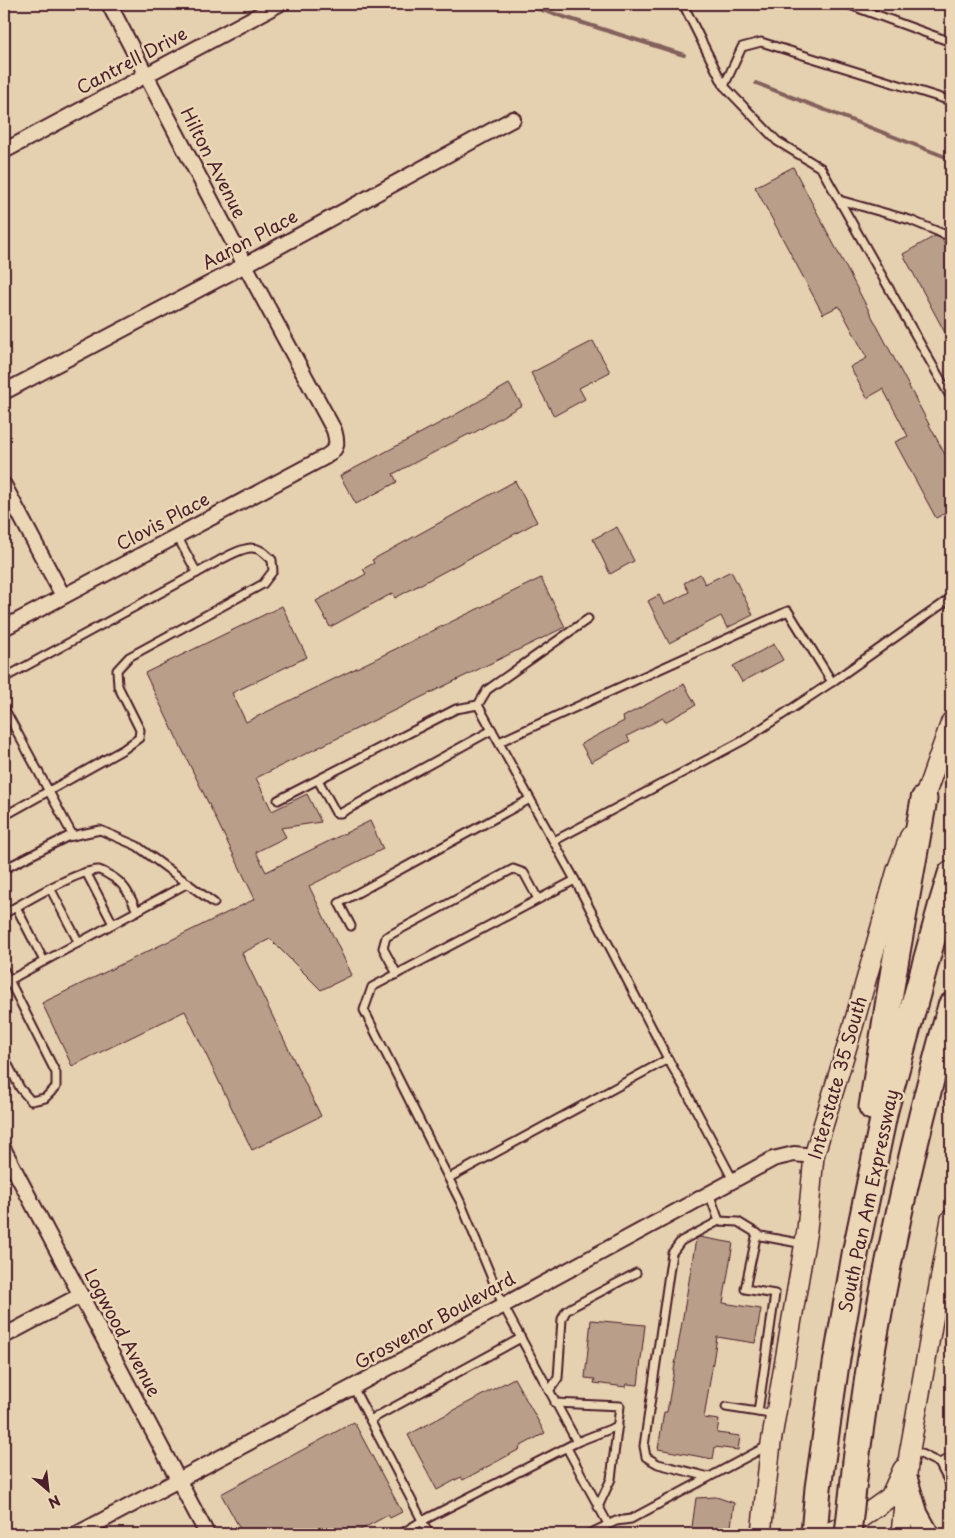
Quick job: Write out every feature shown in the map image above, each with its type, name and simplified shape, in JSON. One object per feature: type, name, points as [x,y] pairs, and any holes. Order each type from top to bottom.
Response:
[{"type":"highway","points":[[836,1364],[842,1267],[873,1103],[892,975],[924,799]]},
{"type":"highway","name":"South Pan Am Expressway","points":[[814,1534],[818,1488],[836,1364],[856,1249],[885,1110],[951,874]]},
{"type":"highway","name":"South Pan Am Expressway","points":[[848,1534],[856,1461],[872,1352],[916,1142],[951,1006]]},
{"type":"main road","name":"Interstate 35 South","points":[[761,1534],[771,1443],[805,1244],[814,1156],[897,870],[951,722]]},
{"type":"main road","points":[[901,1534],[910,1452],[951,1218]]},
{"type":"main road","points":[[825,1534],[858,1520],[890,1497],[910,1452]]},
{"type":"main road","points":[[907,1480],[917,1514],[928,1534]]},
{"type":"main road","points":[[764,1506],[769,1532],[772,1534]]},
{"type":"street","name":"Hilton Avenue","points":[[109,4],[244,265],[334,430],[336,445]]},
{"type":"street","name":"Cantrell Drive","points":[[4,151],[279,4]]},
{"type":"street","name":"Aaron Place","points":[[4,392],[513,120]]},
{"type":"street","name":"Clovis Place","points":[[4,628],[325,457],[332,452],[336,445]]},
{"type":"street","points":[[4,485],[63,596]]},
{"type":"street","name":"Logwood Avenue","points":[[4,1150],[207,1534]]},
{"type":"street","name":"Grosvenor Boulevard","points":[[77,1534],[353,1387],[773,1159],[794,1154],[814,1156]]},
{"type":"street","points":[[4,1336],[81,1295]]},
{"type":"lane","points":[[683,4],[724,86],[777,142],[821,168],[951,398]]},
{"type":"lane","points":[[847,4],[951,42]]},
{"type":"lane","points":[[724,86],[742,47],[761,42],[951,101]]},
{"type":"lane","points":[[839,200],[910,220],[951,237]]},
{"type":"lane","points":[[177,535],[197,573]]},
{"type":"lane","points":[[4,678],[240,550],[252,548],[264,552],[272,560],[273,571],[263,584],[129,657],[117,670],[118,686],[140,730],[139,738],[124,749],[4,816]]},
{"type":"lane","points":[[554,841],[744,740],[832,682],[951,598]]},
{"type":"lane","points":[[499,742],[788,611],[832,682]]},
{"type":"lane","points":[[278,800],[456,709],[478,705],[487,690],[588,619]]},
{"type":"lane","points":[[478,705],[575,880],[733,1180]]},
{"type":"lane","points":[[4,708],[73,836]]},
{"type":"lane","points":[[318,780],[336,812],[341,813],[492,730]]},
{"type":"lane","points":[[352,926],[339,903],[530,799]]},
{"type":"lane","points":[[4,869],[67,837],[100,830],[137,846],[214,903]]},
{"type":"lane","points":[[397,974],[383,948],[386,937],[496,878],[513,869],[524,873],[538,899]]},
{"type":"lane","points":[[4,914],[50,888],[86,872],[100,870],[115,878],[125,887],[137,911]]},
{"type":"lane","points":[[86,872],[113,924]]},
{"type":"lane","points":[[575,880],[372,987],[364,1010],[460,1201],[503,1305],[577,1442]]},
{"type":"lane","points":[[6,982],[188,883]]},
{"type":"lane","points":[[50,888],[79,942]]},
{"type":"lane","points":[[16,907],[44,961]]},
{"type":"lane","points":[[4,970],[6,982],[56,1073],[56,1087],[45,1098],[31,1101],[20,1088],[4,1057]]},
{"type":"lane","points":[[449,1178],[668,1059]]},
{"type":"lane","points":[[709,1194],[719,1221]]},
{"type":"lane","points":[[709,1477],[658,1464],[646,1457],[644,1446],[672,1253],[681,1241],[719,1221],[738,1222],[761,1236],[805,1244]]},
{"type":"lane","points":[[757,1233],[745,1289],[775,1294],[758,1412]]},
{"type":"lane","points":[[549,1391],[558,1378],[562,1319],[566,1311],[636,1274]]},
{"type":"lane","points":[[370,1420],[521,1338]]},
{"type":"lane","points":[[353,1387],[429,1534]]},
{"type":"lane","points":[[555,1403],[620,1406],[611,1479],[598,1507]]},
{"type":"lane","points":[[726,1407],[776,1416]]},
{"type":"lane","points":[[401,1534],[422,1521],[577,1442],[618,1426]]},
{"type":"lane","points":[[589,1534],[616,1521],[631,1519],[771,1443]]},
{"type":"lane","points":[[567,1448],[608,1524]]},
{"type":"lane","points":[[910,1452],[939,1463],[951,1486]]},
{"type":"lane","points":[[939,1463],[951,1458]]},
{"type":"building","points":[[793,167],[951,466],[951,510],[936,518],[895,442],[908,436],[883,389],[867,398],[850,367],[867,358],[839,306],[823,314],[755,187]]},
{"type":"building","points":[[935,236],[942,239],[951,257],[951,344],[903,254]]},
{"type":"building","points":[[593,341],[610,372],[579,388],[585,399],[554,416],[531,373]]},
{"type":"building","points":[[509,384],[522,405],[470,435],[393,474],[397,482],[356,504],[340,476]]},
{"type":"building","points":[[515,481],[537,522],[395,598],[393,593],[330,627],[316,601],[366,574],[363,569],[374,563],[372,560]]},
{"type":"building","points":[[617,527],[634,561],[610,574],[593,539]]},
{"type":"building","points":[[731,571],[753,615],[727,628],[721,616],[669,643],[648,601],[659,595],[664,605],[689,592],[684,583],[700,574],[705,584]]},
{"type":"building","points":[[541,578],[565,627],[256,778],[272,811],[307,794],[321,822],[281,828],[286,837],[256,852],[266,872],[370,821],[383,849],[309,886],[352,975],[321,990],[270,939],[242,953],[321,1116],[252,1150],[185,1011],[72,1066],[42,1003],[255,899],[145,673],[282,606],[307,657],[232,693],[246,722]]},
{"type":"building","points":[[774,644],[783,660],[742,682],[733,666]]},
{"type":"building","points":[[684,684],[696,705],[665,722],[663,718],[627,736],[630,741],[591,762],[581,744],[624,721],[623,717]]},
{"type":"building","points":[[699,1237],[733,1243],[723,1303],[761,1309],[755,1343],[717,1337],[704,1418],[719,1420],[717,1433],[740,1436],[738,1450],[715,1447],[713,1459],[658,1449],[664,1412],[667,1412],[696,1239]]},
{"type":"building","points":[[591,1320],[645,1325],[638,1385],[627,1384],[626,1387],[594,1383],[595,1379],[585,1378]]},
{"type":"building","points":[[514,1378],[545,1433],[463,1480],[461,1477],[437,1490],[408,1435]]},
{"type":"building","points":[[354,1422],[402,1512],[390,1518],[388,1515],[353,1534],[243,1534],[221,1494]]},
{"type":"building","points":[[716,1497],[734,1503],[730,1534],[691,1534],[696,1498]]},
{"type":"waterway","points":[[523,4],[684,55]]},
{"type":"waterway","points":[[756,83],[951,159]]}]
